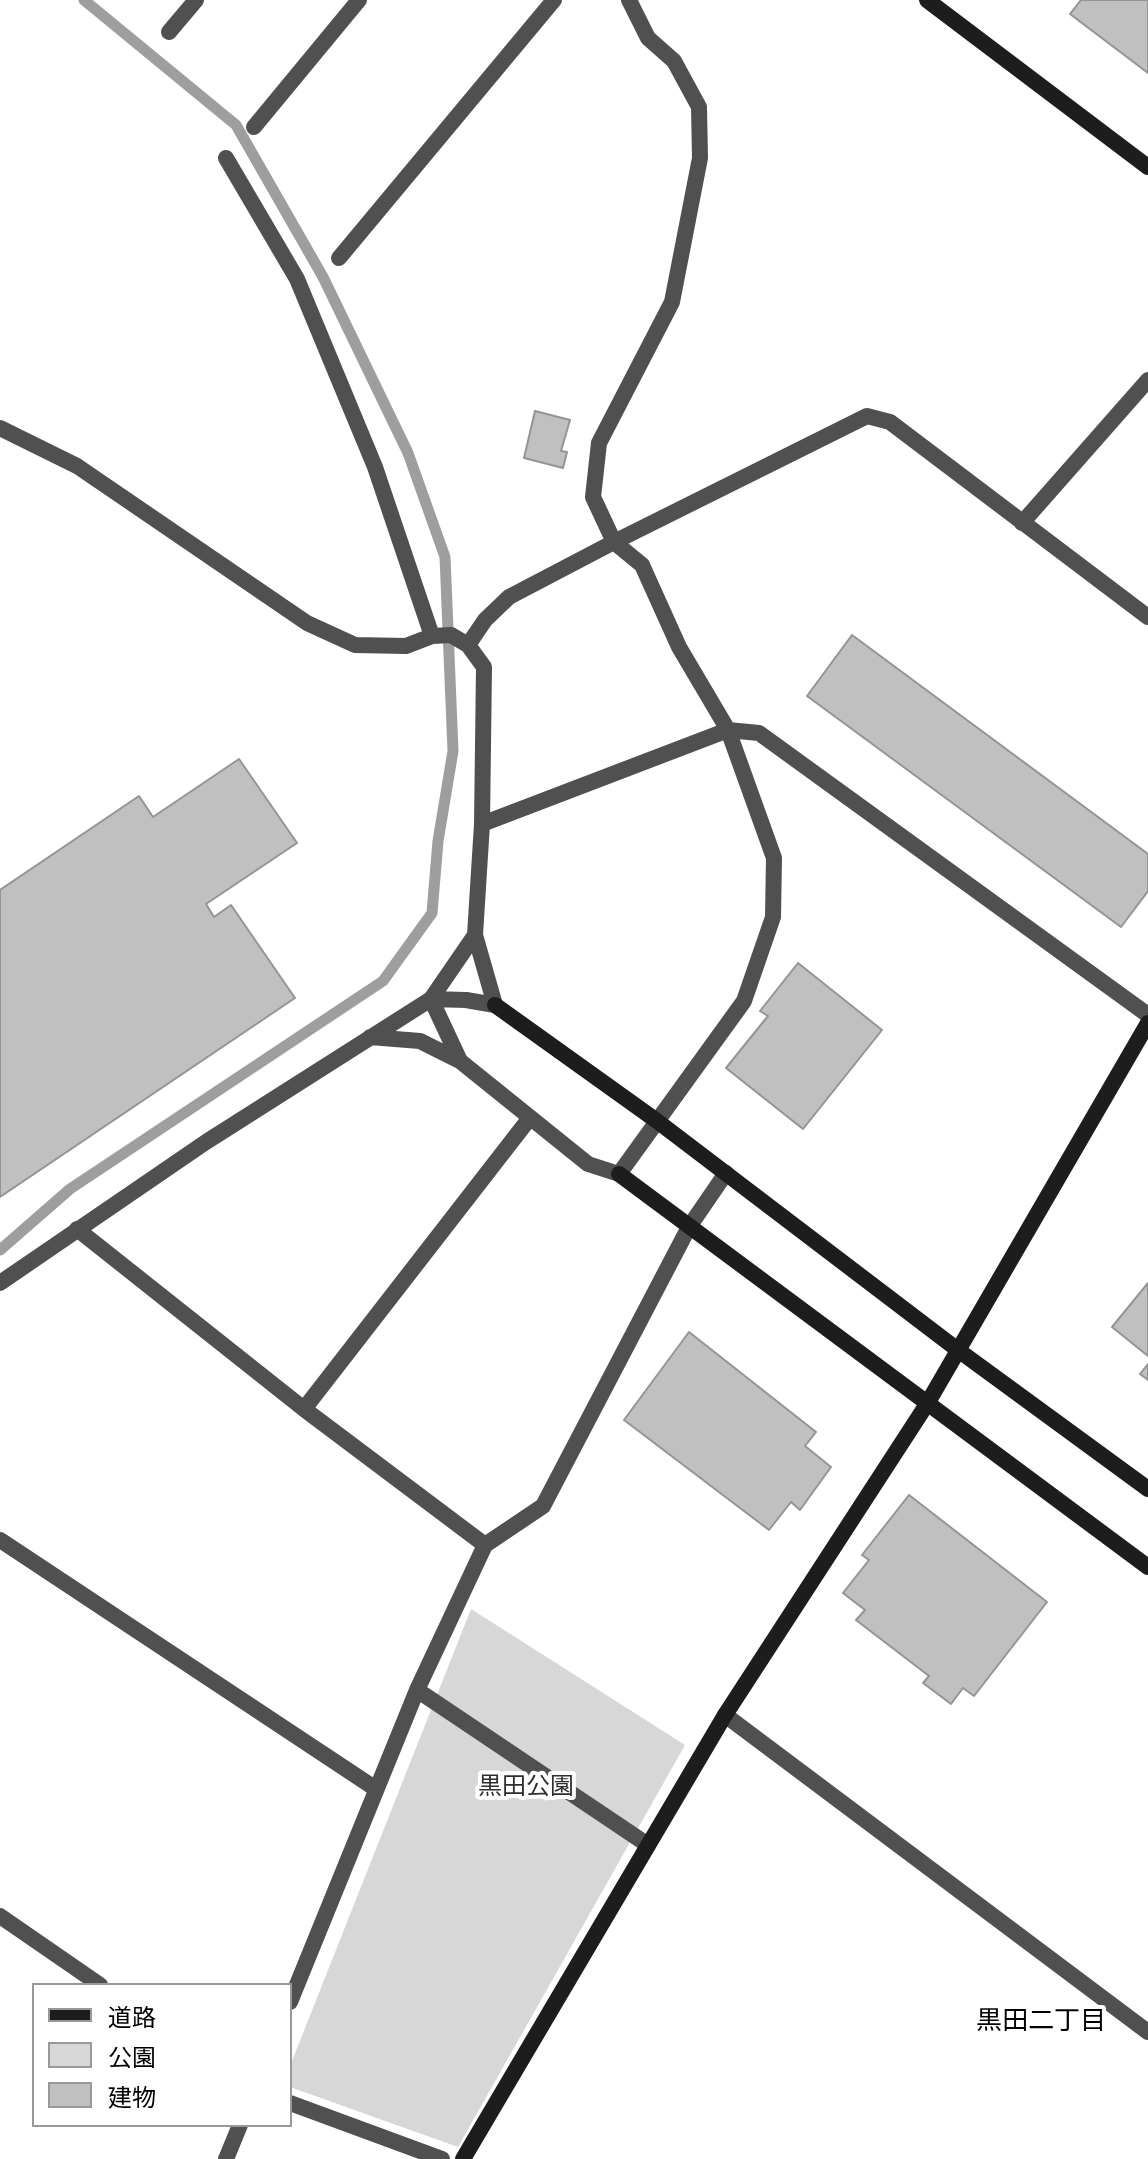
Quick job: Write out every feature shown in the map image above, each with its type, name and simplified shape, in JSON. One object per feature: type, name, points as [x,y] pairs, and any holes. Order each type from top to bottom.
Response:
[{"type":"street","points":[[169,32],[196,0]]},
{"type":"street","points":[[254,127],[359,0]]},
{"type":"street","points":[[339,258],[554,0]]},
{"type":"street","points":[[619,1174],[744,1001],[773,917],[774,858],[728,730],[679,647],[642,565],[614,542],[593,497],[599,443],[672,302],[700,158],[699,107],[674,61],[648,38],[629,0]]},
{"type":"street","points":[[927,0],[1148,167]]},
{"type":"street","points":[[226,158],[297,279],[375,467],[432,636]]},
{"type":"street","points":[[1022,523],[1148,380]]},
{"type":"street","points":[[468,645],[485,620],[509,597],[867,416],[890,422],[1148,617]]},
{"type":"street","points":[[0,428],[77,466],[307,623],[355,645],[406,646],[432,636],[451,635],[468,645],[484,667],[482,824],[475,935],[495,1005]]},
{"type":"street","points":[[482,824],[728,730],[759,733],[1148,1015]]},
{"type":"street","points":[[0,1283],[77,1229],[431,999],[475,935]]},
{"type":"street","points":[[431,999],[495,1005],[657,1121],[958,1350],[1148,1489]]},
{"type":"street","points":[[431,999],[460,1061]]},
{"type":"street","points":[[463,2159],[725,1715],[927,1404],[1148,1023]]},
{"type":"street","points":[[370,1037],[420,1041],[460,1061],[588,1164],[619,1174],[1148,1567]]},
{"type":"street","points":[[304,1409],[529,1119]]},
{"type":"street","points":[[292,1997],[417,1690],[485,1545],[543,1506],[689,1227],[726,1173]]},
{"type":"street","points":[[77,1229],[304,1409],[485,1545]]},
{"type":"street","points":[[0,1540],[376,1789]]},
{"type":"street","points":[[417,1690],[648,1845]]},
{"type":"street","points":[[725,1715],[1148,2032]]},
{"type":"street","points":[[0,1916],[97,1983]]},
{"type":"street","points":[[292,2104],[442,2159]]},
{"type":"street","points":[[226,2159],[239,2127]]},
{"type":"green space","name":"黒田公園","points":[[471,1609],[685,1745],[458,2147],[292,2088],[292,2061]]},
{"type":"building","points":[[1081,0],[1148,0],[1148,73],[1070,14]]},
{"type":"building","points":[[535,411],[570,420],[561,451],[567,452],[563,468],[524,458]]},
{"type":"building","points":[[852,635],[1148,854],[1148,891],[1121,927],[807,696]]},
{"type":"building","points":[[239,759],[297,843],[206,904],[214,917],[231,905],[295,998],[0,1197],[0,890],[139,796],[153,817]]},
{"type":"building","points":[[798,963],[882,1030],[803,1129],[726,1068],[768,1016],[760,1011]]},
{"type":"building","points":[[1148,1283],[1148,1356],[1112,1327]]},
{"type":"building","points":[[689,1332],[816,1432],[805,1446],[831,1467],[800,1510],[791,1502],[769,1530],[624,1420]]},
{"type":"building","points":[[1148,1364],[1148,1380],[1140,1374]]},
{"type":"building","points":[[909,1495],[1047,1602],[974,1696],[963,1688],[951,1704],[923,1683],[929,1676],[856,1620],[865,1610],[843,1593],[869,1560],[862,1555]]},
{"type":"waterway","points":[[0,1250],[70,1189],[383,981],[432,913],[438,841],[453,751],[445,557],[408,453],[323,277],[236,125],[84,0]]},
{"type":"district","name":"黒田二丁目","points":[[1041,2020]]}]
